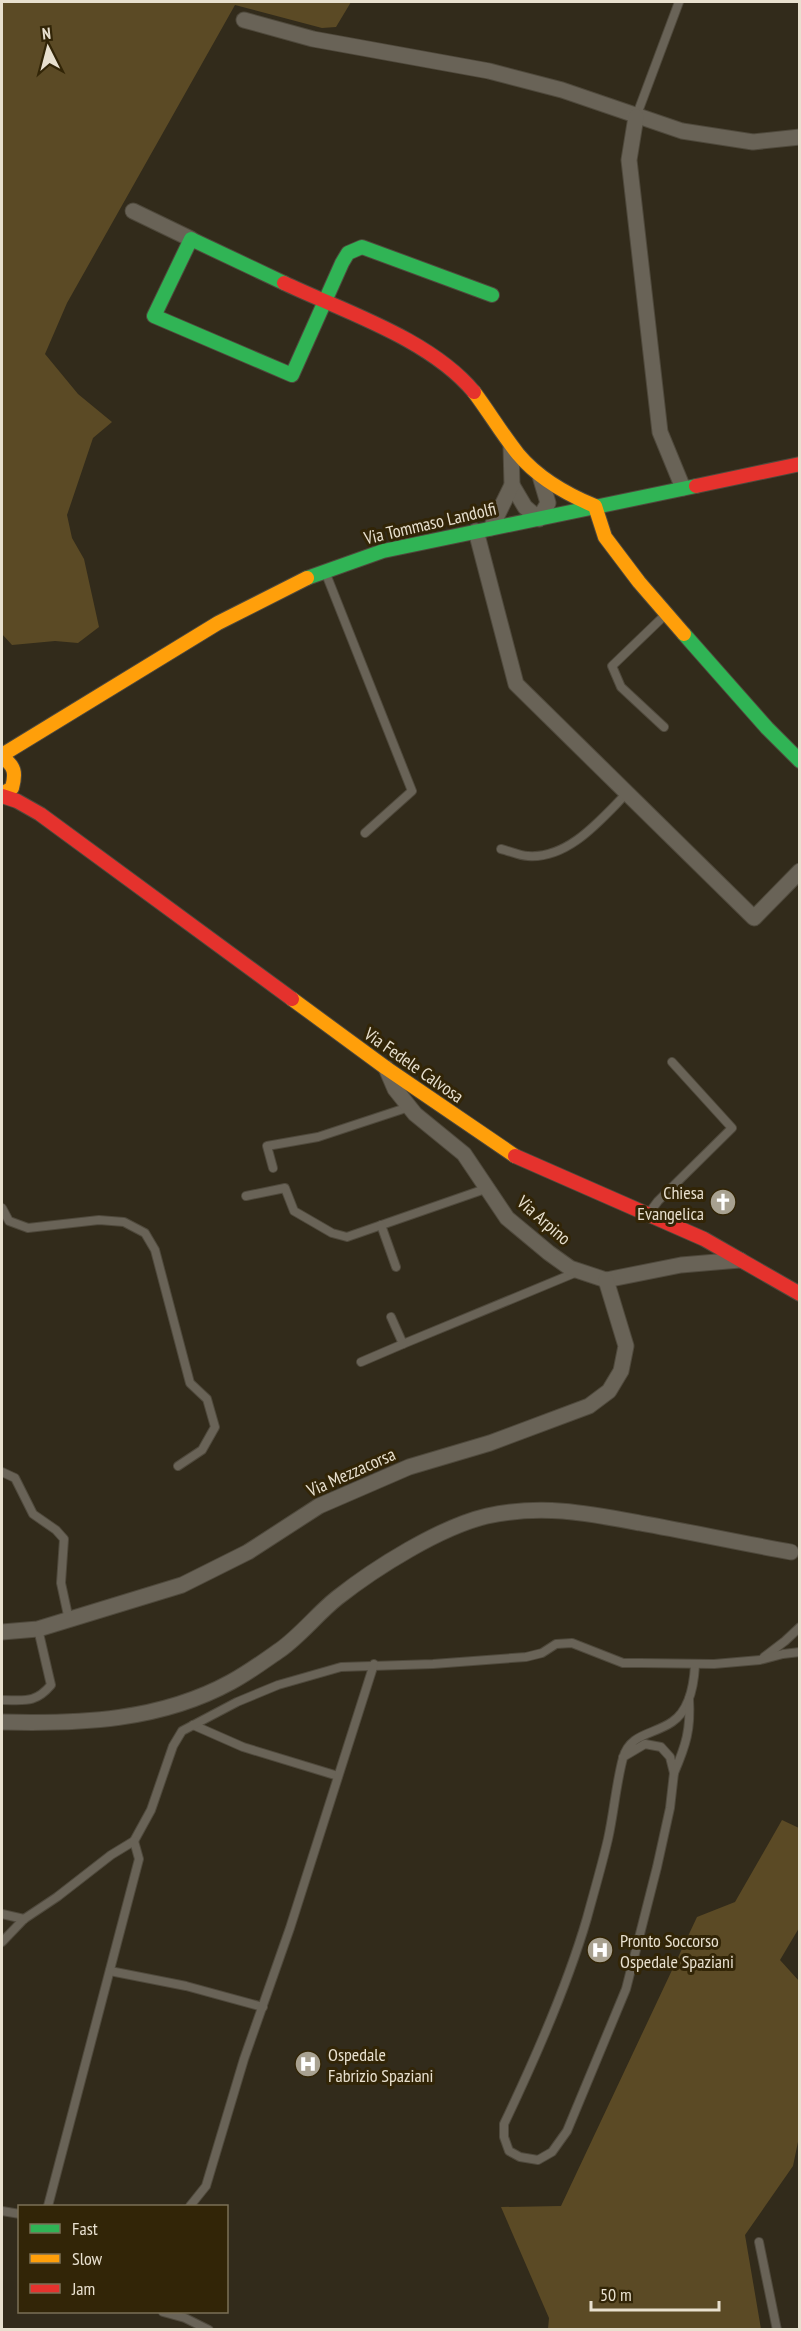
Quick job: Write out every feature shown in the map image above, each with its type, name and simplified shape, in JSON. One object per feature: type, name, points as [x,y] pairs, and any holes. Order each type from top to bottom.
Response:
[{"type":"street","points":[[244,20],[312,39],[489,71],[562,90],[682,131],[753,142],[799,142]]},
{"type":"street","points":[[636,117],[629,160],[660,432],[683,488]]},
{"type":"street","points":[[133,211],[410,341],[456,374],[484,405],[511,447],[540,476],[576,499],[595,506],[606,537],[639,582],[767,728],[800,761]]},
{"type":"street","points":[[191,238],[154,316],[292,375],[342,263],[348,253],[362,247],[492,295]]},
{"type":"street","points":[[511,447],[512,485],[525,507],[539,519],[548,503],[540,476]]},
{"type":"street","name":"Via Tommaso Landolfi","points":[[8,763],[37,734],[218,623],[296,582],[383,551],[800,464]]},
{"type":"street","points":[[512,485],[484,529],[516,684],[754,918],[800,871]]},
{"type":"street","points":[[2,795],[12,788],[8,763]]},
{"type":"street","name":"Via Fedele Calvosa","points":[[8,763],[30,803],[40,814]]},
{"type":"street","name":"Via Fedele Calvosa","points":[[2,795],[40,814],[386,1068],[515,1156],[704,1239],[800,1294]]},
{"type":"street","name":"Via Arpino","points":[[386,1068],[395,1089],[415,1114],[465,1154],[507,1218],[570,1268],[606,1280]]},
{"type":"street","points":[[606,1280],[681,1265],[740,1260]]},
{"type":"street","name":"Via Mezzacorsa","points":[[2,1632],[38,1629],[182,1585],[248,1552],[319,1506],[409,1467],[490,1443],[589,1406],[609,1391],[621,1371],[626,1346],[606,1280]]},
{"type":"street","points":[[2,1722],[99,1721],[144,1713],[193,1699],[231,1682],[282,1649],[338,1598],[403,1554],[448,1530],[486,1516],[524,1510],[568,1510],[797,1554]]},
{"type":"lane","points":[[636,117],[679,2]]},
{"type":"lane","points":[[325,572],[412,791],[365,833]]},
{"type":"lane","points":[[664,728],[621,687],[612,666],[667,613]]},
{"type":"lane","points":[[501,849],[528,856],[548,854],[574,842],[627,793]]},
{"type":"lane","points":[[648,1215],[658,1201],[732,1128],[672,1062]]},
{"type":"lane","points":[[273,1168],[267,1146],[318,1137],[410,1107]]},
{"type":"lane","points":[[246,1196],[285,1188],[294,1211],[332,1233],[347,1237],[488,1188]]},
{"type":"lane","points":[[2,1208],[9,1221],[28,1228],[99,1220],[124,1222],[145,1233],[155,1250],[190,1383],[207,1399],[215,1427],[202,1450],[178,1466]]},
{"type":"lane","points":[[381,1225],[396,1267]]},
{"type":"lane","points":[[361,1362],[580,1271]]},
{"type":"lane","points":[[391,1317],[403,1344]]},
{"type":"lane","points":[[2,1472],[15,1478],[33,1514],[56,1530],[64,1539],[61,1583],[69,1620]]},
{"type":"lane","points":[[760,1660],[800,1628]]},
{"type":"lane","points":[[2,1700],[28,1700],[42,1696],[51,1685],[38,1629]]},
{"type":"lane","points":[[2,1942],[24,1919],[135,1840],[151,1810],[173,1746],[182,1731],[237,1702],[278,1684],[341,1667],[375,1664],[433,1664],[526,1657],[542,1653],[556,1644],[572,1643],[623,1663],[695,1665],[760,1660],[800,1652]]},
{"type":"lane","points":[[191,2205],[206,2186],[244,2059],[375,1664]]},
{"type":"lane","points":[[689,1697],[688,1740],[674,1773],[670,1808],[657,1867],[626,1989],[567,2131],[552,2152],[538,2160],[520,2157],[509,2151],[504,2137],[504,2124],[542,2037],[580,1939],[608,1839],[623,1757],[629,1744],[642,1735],[673,1722],[683,1710],[693,1685],[695,1665]]},
{"type":"lane","points":[[193,1725],[243,1747],[339,1776]]},
{"type":"lane","points":[[623,1757],[645,1744],[661,1748],[670,1757],[674,1773]]},
{"type":"lane","points":[[48,2205],[139,1859],[135,1840]]},
{"type":"lane","points":[[2,1914],[24,1919]]},
{"type":"lane","points":[[110,1971],[186,1986],[262,2007]]},
{"type":"lane","points":[[2,2211],[18,2214]]},
{"type":"lane","points":[[759,2242],[777,2330]]},
{"type":"lane","points":[[167,2313],[185,2318],[209,2330]]},
{"type":"shaded area","points":[[2,2],[351,2],[336,27],[322,28],[235,5],[67,303],[45,354],[78,394],[112,422],[93,438],[67,515],[72,538],[84,559],[99,627],[78,643],[55,641],[12,645],[2,634]]},
{"type":"shaded area","points":[[782,1820],[799,1828],[799,1928],[780,1960],[799,1981],[800,2132],[793,2166],[745,2235],[761,2329],[548,2329],[549,2318],[501,2207],[561,2206],[697,1917],[735,1902]]},
{"type":"traffic: fast","points":[[284,283],[191,239],[154,316],[292,375],[342,263],[348,253],[362,247],[492,295]]},
{"type":"traffic: fast","points":[[307,578],[383,551],[696,486]]},
{"type":"traffic: fast","points":[[684,634],[767,728],[800,761]]},
{"type":"traffic: slow","points":[[474,392],[512,446],[534,471],[553,485],[595,506],[605,537],[639,582],[684,634]]},
{"type":"traffic: slow","points":[[2,755],[218,623],[307,578]]},
{"type":"traffic: slow","points":[[2,757],[10,764],[14,774],[12,788],[2,794]]},
{"type":"traffic: slow","points":[[292,999],[386,1068],[515,1156]]},
{"type":"traffic: jam","points":[[284,283],[411,342],[456,373],[474,392]]},
{"type":"traffic: jam","points":[[696,486],[800,464]]},
{"type":"traffic: jam","points":[[2,796],[17,801],[40,814],[292,999]]},
{"type":"traffic: jam","points":[[515,1156],[704,1239],[800,1294]]},
{"type":"place","name":"Chiesa Evangelica","points":[[723,1202]]},
{"type":"place","name":"Pronto Soccorso Ospedale Spaziani","points":[[600,1950]]},
{"type":"place","name":"Ospedale Fabrizio Spaziani","points":[[308,2064]]}]
